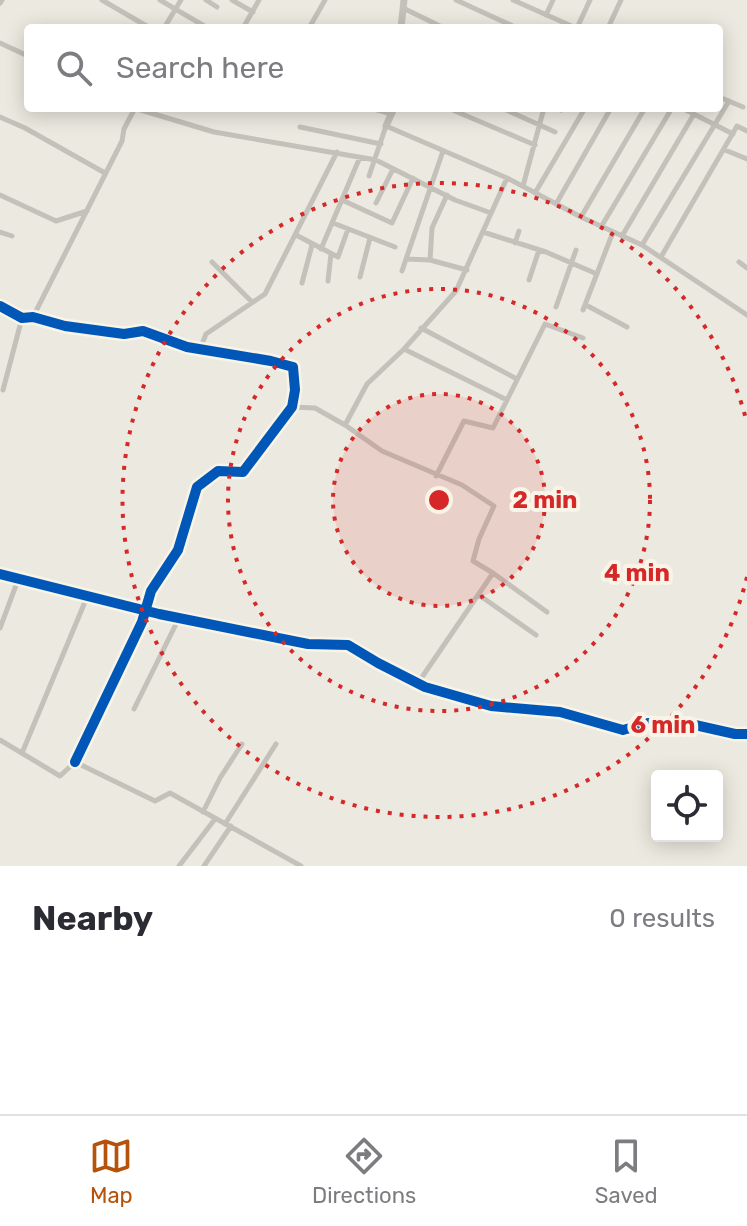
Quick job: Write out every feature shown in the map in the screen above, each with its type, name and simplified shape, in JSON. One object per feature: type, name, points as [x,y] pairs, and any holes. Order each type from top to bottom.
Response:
[{"type":"street","points":[[102,0],[143,24]]},
{"type":"street","points":[[160,0],[201,24]]},
{"type":"street","points":[[167,24],[181,0]]},
{"type":"street","points":[[206,0],[217,7]]},
{"type":"street","points":[[232,0],[253,12]]},
{"type":"street","points":[[246,24],[259,0]]},
{"type":"street","points":[[311,24],[325,0]]},
{"type":"street","points":[[456,0],[508,24]]},
{"type":"street","points":[[514,0],[567,24]]},
{"type":"street","points":[[546,15],[553,0]]},
{"type":"street","points":[[578,24],[590,0]]},
{"type":"street","points":[[610,24],[621,0]]},
{"type":"street","points":[[402,24],[404,4],[437,24]]},
{"type":"street","points":[[0,43],[24,54]]},
{"type":"street","points":[[723,99],[743,107]]},
{"type":"street","points":[[723,110],[729,101]]},
{"type":"street","points":[[33,317],[133,112]]},
{"type":"street","points":[[148,112],[214,132],[275,145],[376,160],[491,213]]},
{"type":"street","points":[[369,176],[393,112]]},
{"type":"street","points":[[457,112],[535,145]]},
{"type":"street","points":[[511,112],[555,132]]},
{"type":"street","points":[[523,186],[543,112]]},
{"type":"street","points":[[535,193],[583,112]]},
{"type":"street","points":[[556,204],[609,112]]},
{"type":"street","points":[[581,217],[643,112]]},
{"type":"street","points":[[601,227],[670,112]]},
{"type":"street","points":[[690,112],[733,134]]},
{"type":"street","points":[[642,245],[722,112]]},
{"type":"street","points":[[622,236],[694,114]]},
{"type":"street","points":[[0,117],[105,173]]},
{"type":"street","points":[[386,126],[507,178],[642,245],[747,315]]},
{"type":"street","points":[[661,257],[737,126],[747,131]]},
{"type":"street","points":[[300,127],[381,144]]},
{"type":"street","points":[[725,150],[747,159]]},
{"type":"street","points":[[402,271],[443,151]]},
{"type":"street","points":[[200,349],[206,334],[265,294],[270,287],[337,152]]},
{"type":"street","points":[[321,249],[360,157]]},
{"type":"street","points":[[376,203],[393,169]]},
{"type":"street","points":[[342,200],[392,223],[413,178]]},
{"type":"street","points":[[345,425],[367,384],[404,349],[456,291],[507,178]]},
{"type":"street","points":[[0,195],[56,221],[87,211]]},
{"type":"street","points":[[430,260],[432,228],[447,195]]},
{"type":"street","points":[[333,222],[395,247]]},
{"type":"street","points":[[296,235],[340,256],[348,229]]},
{"type":"street","points":[[515,243],[519,231]]},
{"type":"street","points":[[0,232],[12,236]]},
{"type":"street","points":[[483,232],[539,250],[597,274]]},
{"type":"street","points":[[613,232],[584,308],[627,327]]},
{"type":"street","points":[[360,277],[370,238]]},
{"type":"street","points":[[302,283],[312,245]]},
{"type":"street","points":[[529,280],[539,250]]},
{"type":"street","points":[[556,307],[576,250]]},
{"type":"street","points":[[328,281],[331,254]]},
{"type":"street","points":[[406,259],[430,260],[467,270]]},
{"type":"street","points":[[212,262],[252,302]]},
{"type":"street","points":[[739,262],[747,268]]},
{"type":"street","points":[[0,306],[22,318],[33,317],[65,326],[124,334],[143,331],[200,349],[293,367],[295,390],[292,407],[243,472],[218,471],[197,487],[178,550],[151,591],[142,622],[75,762],[60,776],[0,740]]},
{"type":"street","points":[[3,390],[22,318]]},
{"type":"street","points":[[436,476],[463,421],[492,429],[545,324],[583,338]]},
{"type":"street","points":[[421,328],[517,379]]},
{"type":"street","points":[[404,349],[507,400]]},
{"type":"street","points":[[292,407],[315,408],[382,451],[462,485],[494,506],[473,561],[547,612]]},
{"type":"street","points":[[418,683],[493,573]]},
{"type":"street","points":[[0,574],[179,618],[308,644],[348,645],[418,683],[491,706],[560,712],[623,730],[648,723],[664,723],[747,734]]},
{"type":"street","points":[[0,628],[18,580]]},
{"type":"street","points":[[479,595],[536,635]]},
{"type":"street","points":[[22,753],[87,597]]},
{"type":"street","points":[[134,709],[179,618]]},
{"type":"street","points":[[203,812],[242,744]]},
{"type":"street","points":[[204,866],[276,744]]},
{"type":"street","points":[[75,762],[155,801],[170,793],[301,866]]},
{"type":"street","points":[[179,866],[215,819]]},
{"type":"cycle path","points":[[0,306],[22,318],[33,317],[65,326],[124,334],[143,331],[187,347],[293,367],[295,390],[292,407],[243,472],[218,471],[197,487],[178,550],[151,591],[142,622],[75,762]]},
{"type":"cycle path","points":[[0,574],[159,614],[308,644],[348,645],[425,687],[491,706],[560,712],[623,730],[648,723],[695,725],[747,734]]}]
